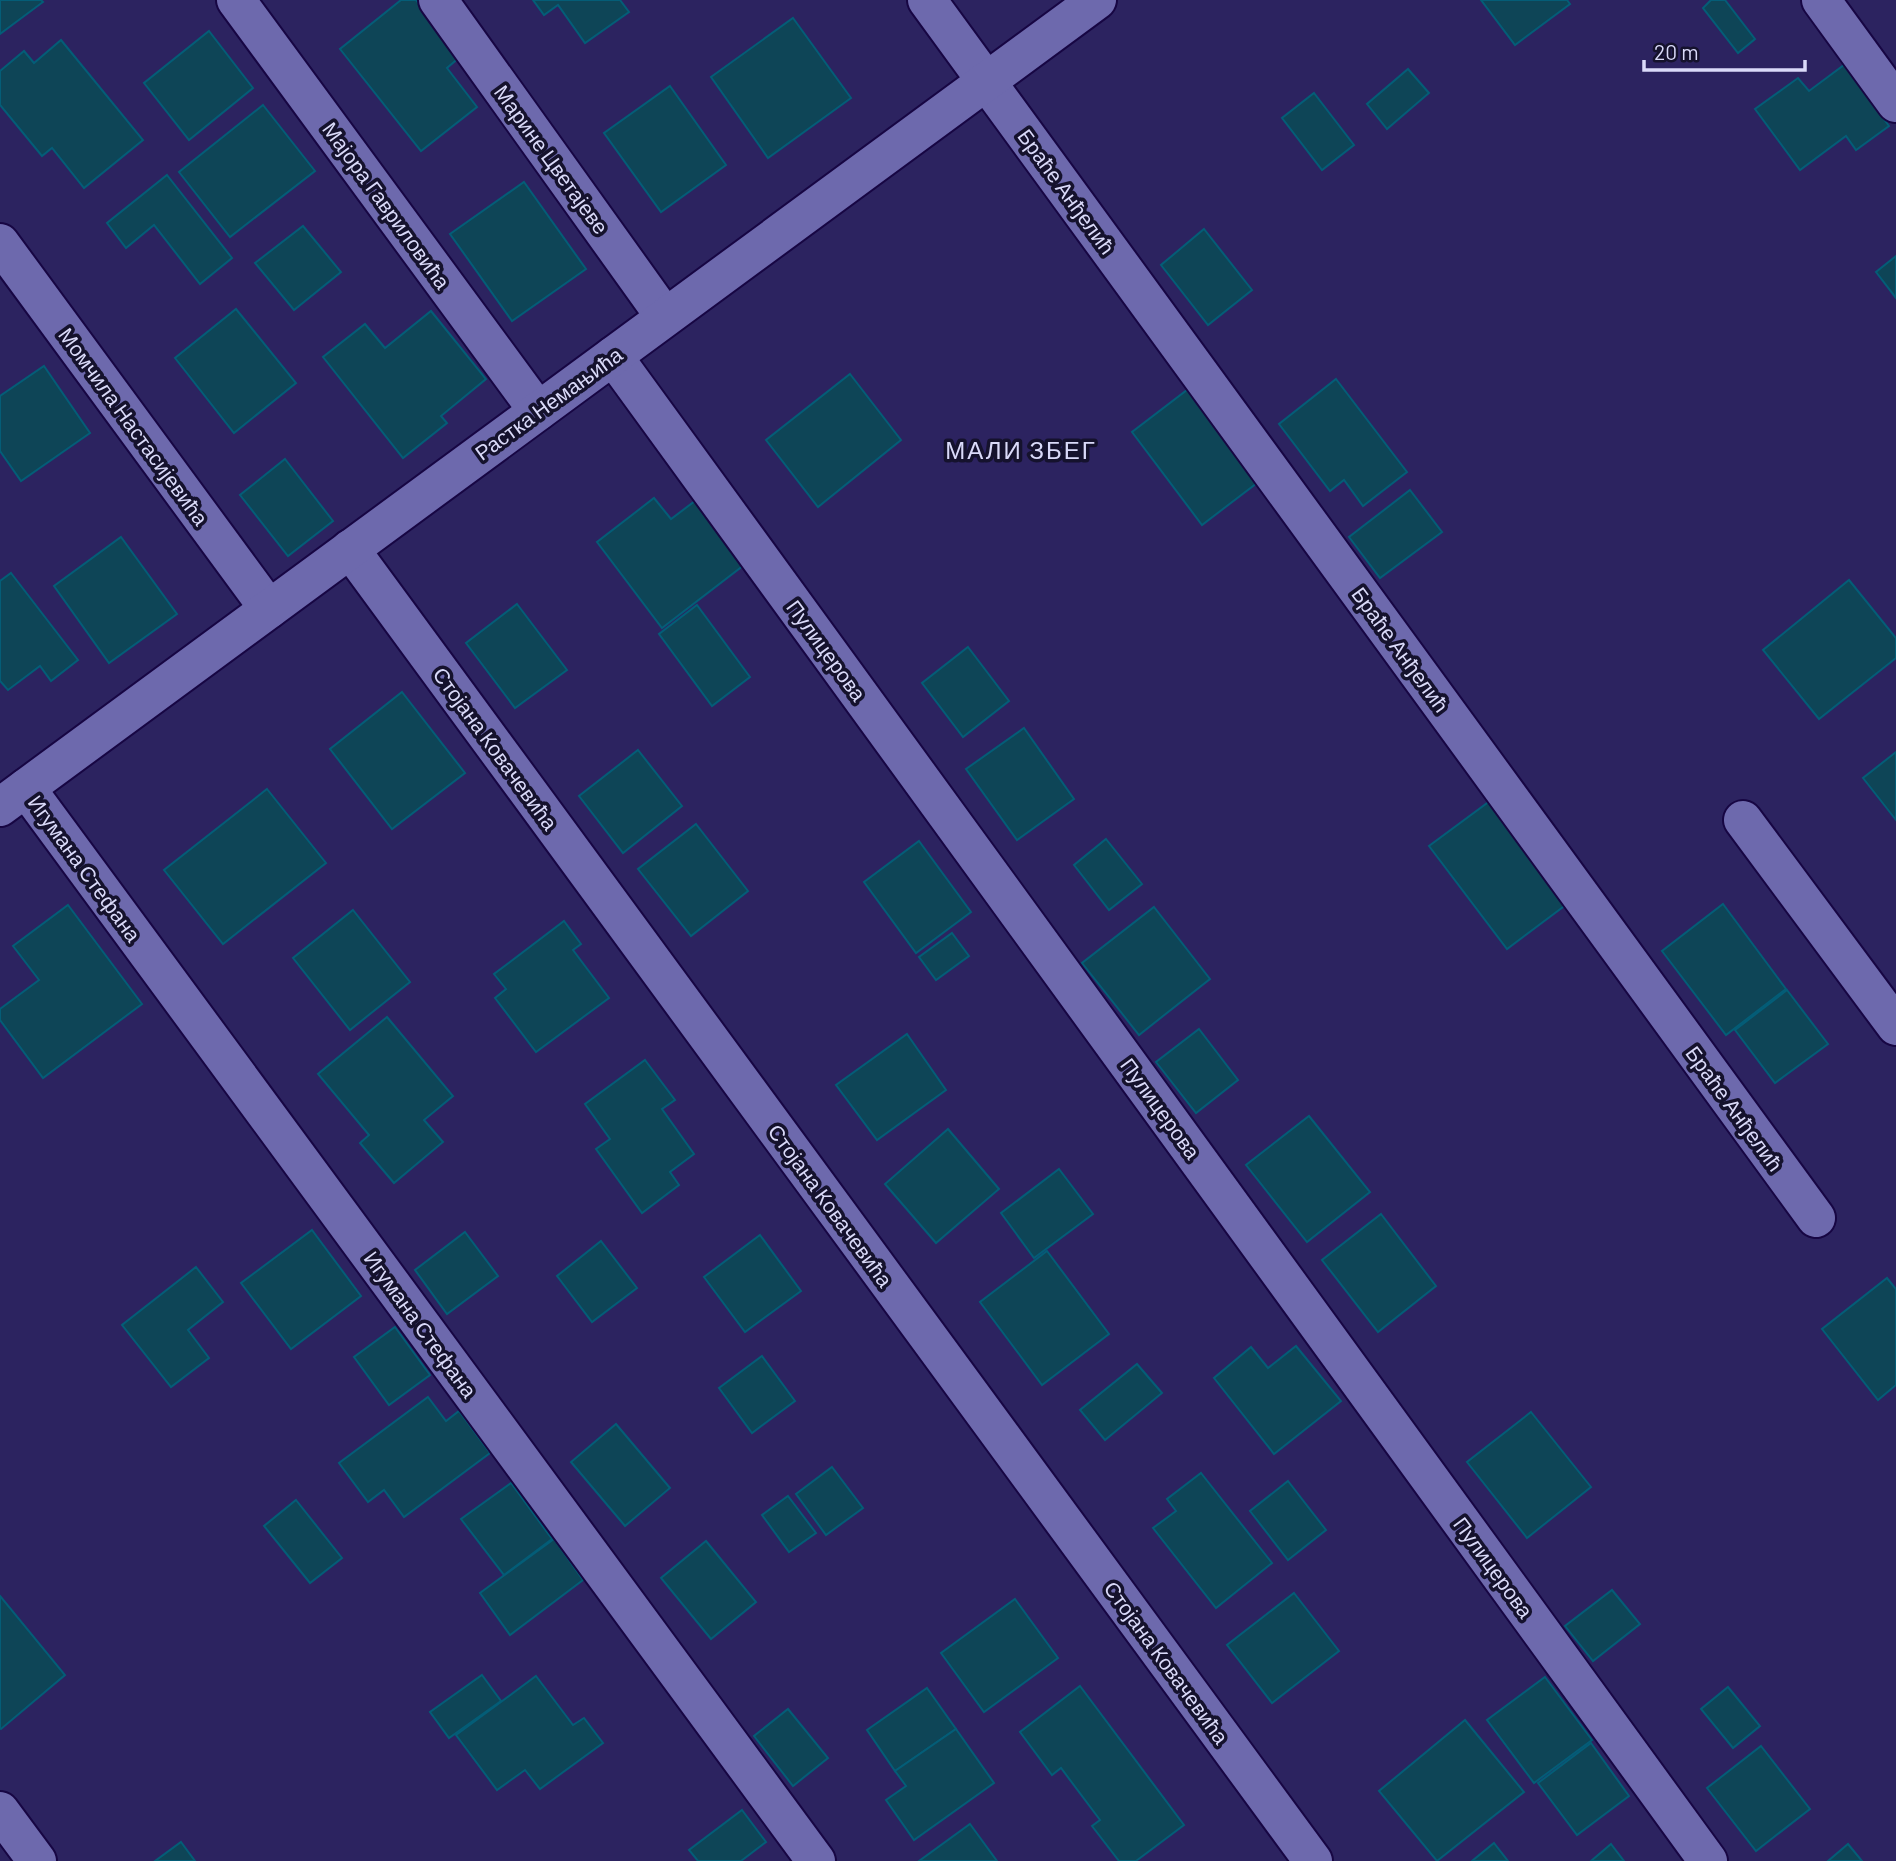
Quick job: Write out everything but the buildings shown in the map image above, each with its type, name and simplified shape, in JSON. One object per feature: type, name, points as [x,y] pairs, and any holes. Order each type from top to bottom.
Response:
[{"type":"street","name":"Мајора Гавриловића","points":[[236,0],[538,411]]},
{"type":"street","name":"Марине Цветајеве","points":[[438,0],[666,317]]},
{"type":"street","name":"Браће Анђелић","points":[[927,0],[1816,1218]]},
{"type":"street","points":[[1821,0],[1896,103]]},
{"type":"street","name":"Растка Немањића","points":[[13,797],[1093,1]]},
{"type":"street","name":"Момчила Настасијевића","points":[[0,243],[269,609]]},
{"type":"street","name":"Пулицерова","points":[[613,356],[1708,1861]]},
{"type":"street","name":"Стојана Ковачевића","points":[[350,549],[1312,1861]]},
{"type":"street","name":"Игумана Стефана","points":[[13,797],[816,1861]]},
{"type":"street","points":[[1743,820],[1896,1026]]},
{"type":"street","points":[[0,1811],[37,1861]]},
{"type":"district","name":"МАЛИ ЗБЕГ","points":[[1021,449]]}]
